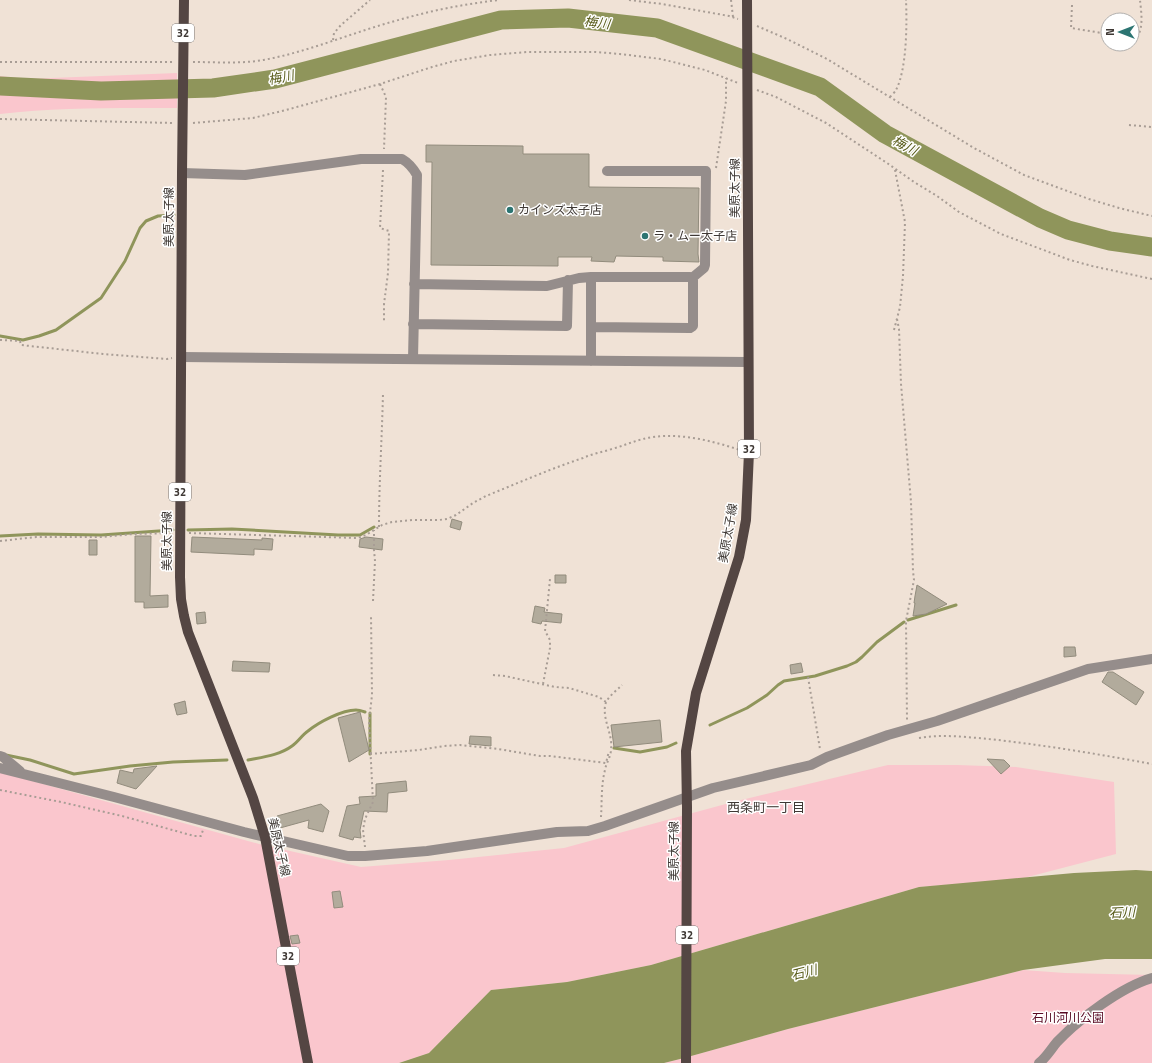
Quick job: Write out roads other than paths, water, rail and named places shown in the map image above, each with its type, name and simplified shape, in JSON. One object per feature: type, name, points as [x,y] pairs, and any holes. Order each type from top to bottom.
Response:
[{"type":"main road","name":"美原太子線","points":[[184,0],[182,121],[181,599],[188,632],[252,798],[265,837],[308,1063]]},
{"type":"main road","name":"美原太子線","points":[[686,1063],[686,751],[696,693],[739,557],[746,520],[749,452],[747,0]]},
{"type":"street","points":[[182,173],[245,175],[361,159],[402,160],[406,162],[412,167],[417,175],[413,359]]},
{"type":"street","points":[[414,284],[547,286],[568,280],[591,277],[692,278],[704,268],[706,171],[607,171]]},
{"type":"street","points":[[591,277],[591,361]]},
{"type":"street","points":[[591,327],[690,328],[693,326],[692,278]]},
{"type":"street","points":[[413,324],[567,326],[568,280]]},
{"type":"street","points":[[182,357],[748,362]]},
{"type":"street","points":[[0,768],[244,832],[348,856],[427,851],[557,832],[588,831],[687,802],[714,788],[811,765],[827,756],[1088,668],[1152,659]]},
{"type":"street","points":[[0,756],[23,774]]},
{"type":"street","points":[[1039,1063],[1057,1042],[1080,1021],[1113,996],[1152,978]]},
{"type":"water","name":"石川","points":[[1136,870],[1152,871],[1152,959],[1105,959],[1023,970],[788,1029],[664,1063],[399,1063],[429,1053],[491,990],[567,982],[651,965],[919,887],[1074,873]]},
{"type":"waterway","name":"梅川","points":[[0,86],[101,91],[213,88],[275,79],[501,20],[568,18],[657,28],[820,87],[885,134],[1040,218],[1068,230],[1110,241],[1152,247]]},
{"type":"waterway","points":[[0,336],[23,340],[56,330],[101,298],[125,261],[140,228],[146,221],[158,216],[174,215]]},
{"type":"waterway","points":[[188,530],[232,529],[360,535],[374,527]]},
{"type":"waterway","points":[[0,536],[38,534],[101,535],[173,530]]},
{"type":"waterway","points":[[908,620],[956,605]]},
{"type":"waterway","points":[[710,725],[747,708],[767,695],[784,681],[815,676],[856,662],[877,642],[904,622]]},
{"type":"waterway","points":[[248,760],[282,752],[324,720],[338,714],[356,710],[365,712]]},
{"type":"waterway","points":[[370,713],[370,754]]},
{"type":"waterway","points":[[614,748],[640,752],[667,747],[676,743]]},
{"type":"waterway","points":[[6,755],[30,760],[74,774],[130,766],[173,762],[227,760]]},
{"type":"place","name":"カインズ太子店","points":[[510,210]]},
{"type":"place","name":"ラ・ムー太子店","points":[[645,236]]},
{"type":"district","name":"西条町一丁目","points":[[766,807]]},
{"type":"park label","name":"石川河川公園","points":[[1068,1018]]}]
